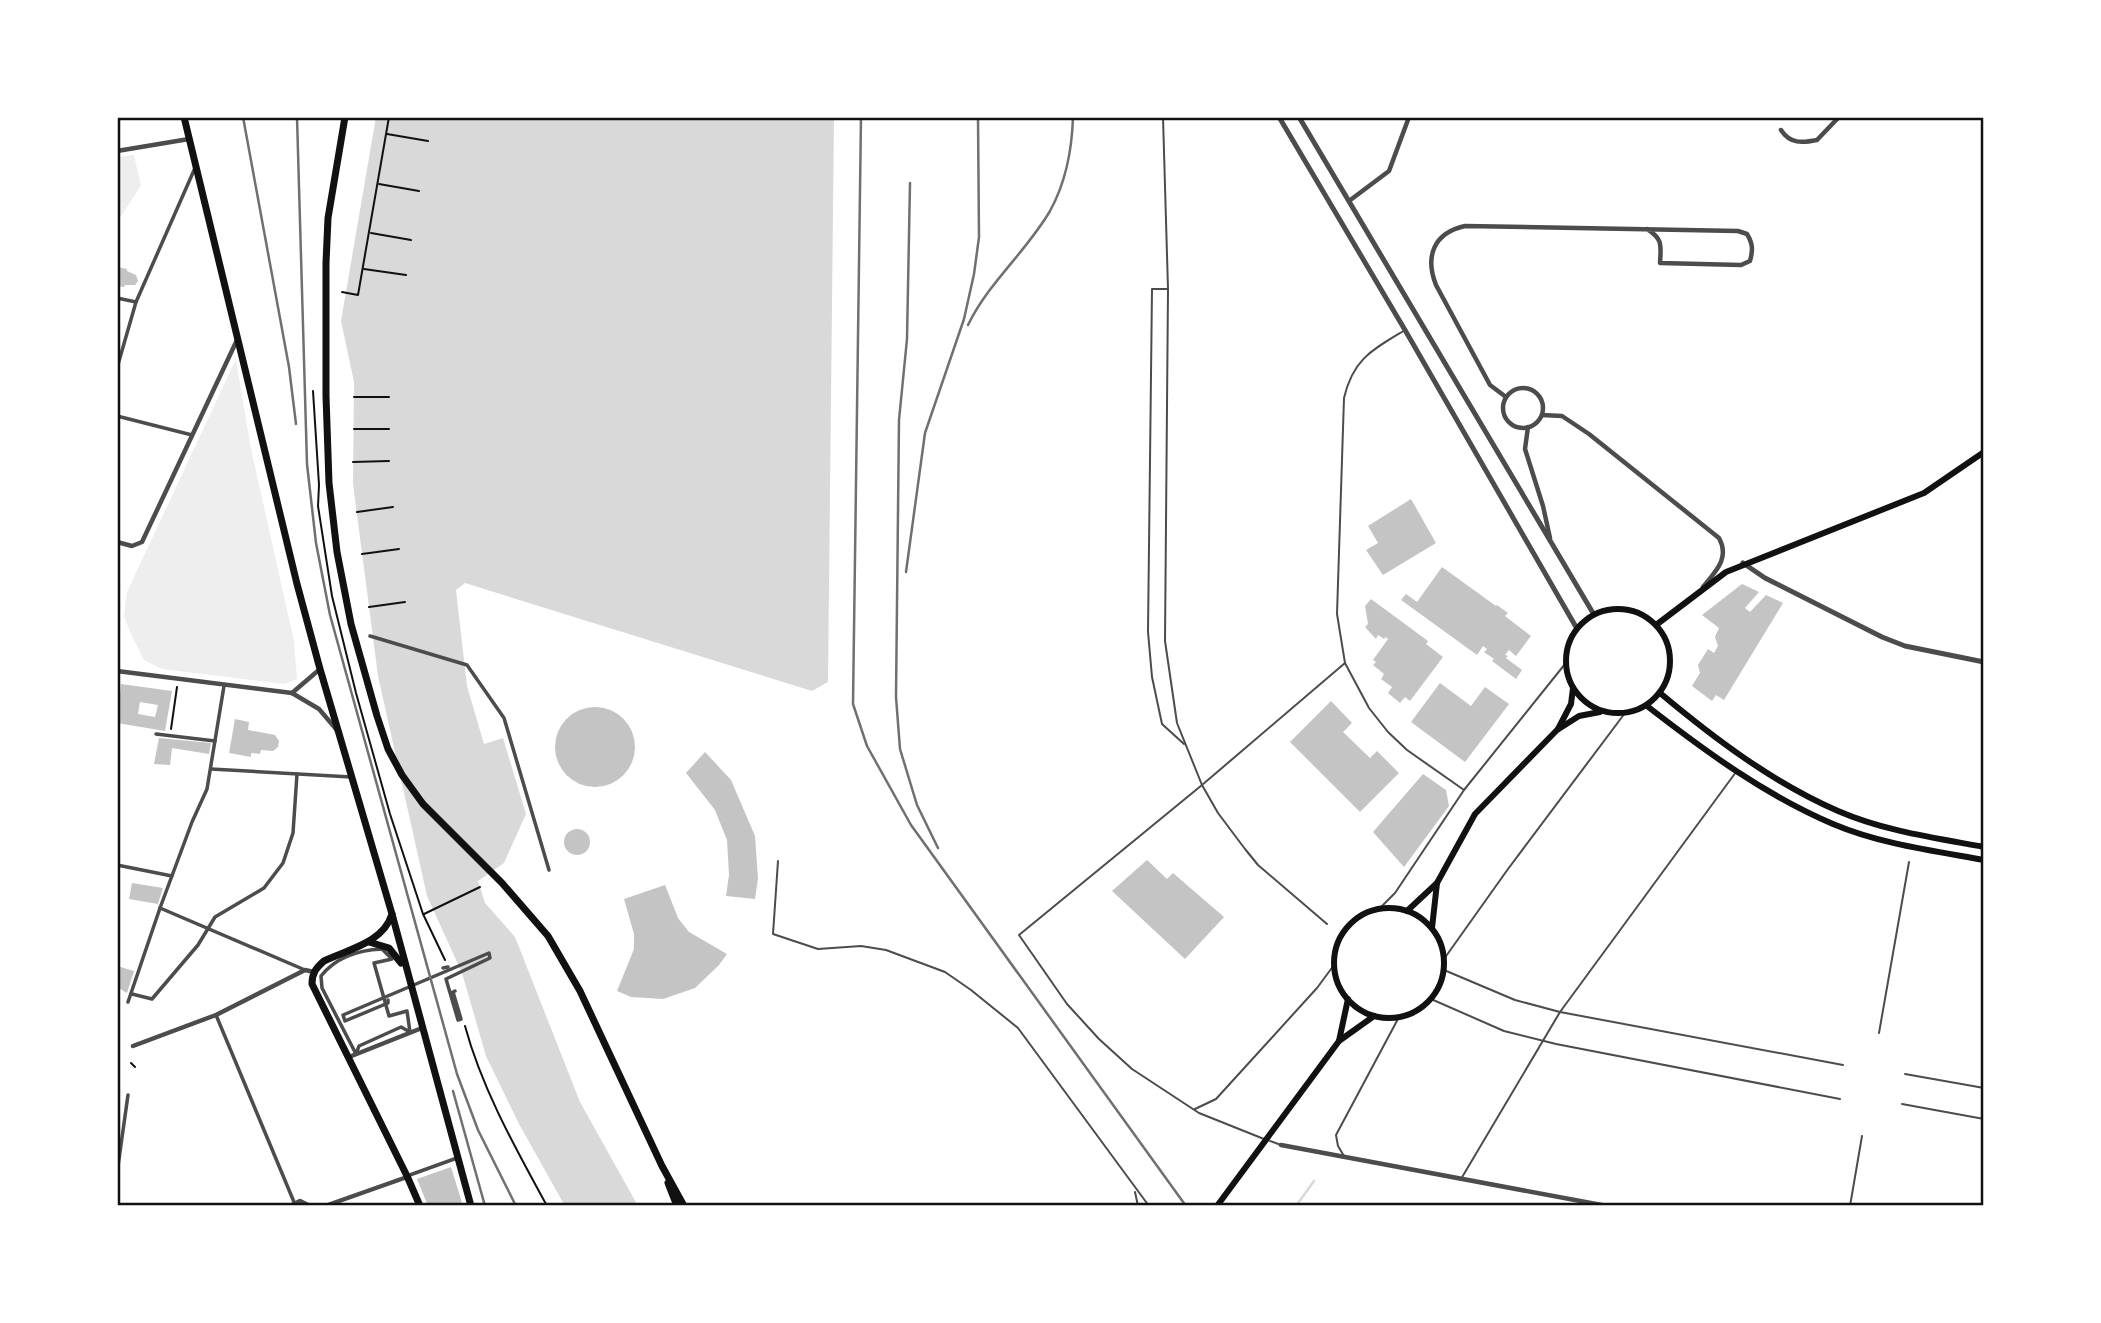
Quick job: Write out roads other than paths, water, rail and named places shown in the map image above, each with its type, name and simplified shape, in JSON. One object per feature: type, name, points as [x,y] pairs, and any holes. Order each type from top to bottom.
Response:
[{"type":"main road","points":[[345,117],[328,229],[326,396],[329,483],[337,552],[351,624],[377,716],[388,749],[401,775],[423,804],[502,883],[548,936],[566,965],[662,1166],[684,1206]]},
{"type":"main road","points":[[186,119],[320,669],[392,914],[471,1206]]},
{"type":"main road","points":[[1656,625],[1726,572],[1743,563],[1924,493],[1984,452]]},
{"type":"main road","points":[[1407,911],[1437,883],[1475,814],[1558,730],[1579,716],[1604,711],[1625,713],[1647,706],[1660,693],[1669,673],[1670,651],[1665,637],[1656,625],[1642,614],[1625,609],[1593,613],[1576,627],[1567,648],[1565,664],[1573,688],[1584,701],[1604,711]]},
{"type":"main road","points":[[1558,730],[1571,704],[1573,688]]},
{"type":"main road","points":[[1660,693],[1744,759],[1839,811],[1913,834],[1984,847]]},
{"type":"main road","points":[[1647,706],[1736,771],[1787,802],[1835,825],[1910,847],[1984,860]]},
{"type":"main road","points":[[1432,928],[1437,883]]},
{"type":"main road","points":[[1393,908],[1419,917],[1432,928],[1441,942],[1444,959],[1440,986],[1431,999],[1417,1011],[1399,1017],[1374,1016],[1362,1011],[1348,999],[1338,983],[1334,965],[1336,950],[1342,935],[1349,927],[1365,914],[1393,908]]},
{"type":"main road","points":[[392,914],[384,931],[368,942],[324,961],[309,971],[313,988],[420,1206]]},
{"type":"main road","points":[[368,942],[396,953],[407,974]]},
{"type":"main road","points":[[1339,1041],[1348,999]]},
{"type":"main road","points":[[1217,1206],[1339,1041],[1374,1016]]},
{"type":"main road","points":[[662,1166],[677,1206]]},
{"type":"street","points":[[1279,117],[1576,627]]},
{"type":"street","points":[[1299,117],[1593,613]]},
{"type":"street","points":[[1349,201],[1389,171],[1409,117]]},
{"type":"street","points":[[1781,130],[1792,141],[1817,140],[1839,117]]},
{"type":"street","points":[[117,151],[189,139]]},
{"type":"street","points":[[117,368],[136,302],[196,166]]},
{"type":"street","points":[[1506,397],[1490,386],[1436,285],[1430,271],[1430,262],[1436,244],[1452,229],[1465,226],[1647,229],[1738,231],[1748,234],[1752,243],[1750,261],[1741,265],[1660,263],[1661,244],[1657,235],[1647,229]]},
{"type":"street","points":[[117,298],[136,302]]},
{"type":"street","points":[[117,542],[132,546],[142,542],[238,339]]},
{"type":"street","points":[[1513,390],[1531,390],[1539,396],[1543,405],[1542,415],[1536,423],[1518,428],[1510,424],[1504,416],[1502,406],[1513,390]]},
{"type":"street","points":[[1542,415],[1562,416],[1589,434],[1719,538],[1724,547],[1723,558],[1696,595]]},
{"type":"street","points":[[117,416],[192,435]]},
{"type":"street","points":[[1528,427],[1525,449],[1543,506],[1551,543]]},
{"type":"street","points":[[1743,563],[1765,578],[1882,637],[1905,646],[1984,662]]},
{"type":"street","points":[[370,636],[467,665],[505,718],[549,870]]},
{"type":"street","points":[[292,693],[320,669]]},
{"type":"street","points":[[117,671],[292,693],[319,709],[339,732]]},
{"type":"street","points":[[128,1002],[160,908],[207,789],[224,686]]},
{"type":"street","points":[[156,734],[215,740]]},
{"type":"street","points":[[211,769],[352,777]]},
{"type":"street","points":[[132,994],[152,999],[198,945],[215,918],[264,888],[282,863],[293,833],[297,774]]},
{"type":"street","points":[[117,865],[172,876]]},
{"type":"street","points":[[160,908],[309,971]]},
{"type":"street","points":[[356,1054],[322,988],[321,976],[329,966],[363,950],[382,949],[392,959],[374,963],[389,1016],[407,1011],[410,1032]]},
{"type":"street","points":[[388,1001],[345,1021],[344,1015],[489,953],[491,958],[446,979],[457,1020],[461,1018],[453,992],[455,991]]},
{"type":"street","points":[[134,1046],[216,1016],[309,971]]},
{"type":"street","points":[[216,1016],[292,1204],[303,1201],[310,1206]]},
{"type":"street","points":[[348,1058],[422,1028]]},
{"type":"street","points":[[117,1173],[128,1095]]},
{"type":"street","points":[[1281,1145],[1607,1206]]},
{"type":"street","points":[[325,1206],[457,1158]]},
{"type":"lane","points":[[1163,117],[1168,289],[1165,641],[1175,711],[1185,745],[1202,786],[1218,813],[1258,865],[1327,924]]},
{"type":"lane","points":[[1168,289],[1152,289],[1148,632],[1152,677],[1162,724],[1185,745]]},
{"type":"lane","points":[[1405,330],[1373,349],[1362,359],[1354,370],[1345,398],[1337,614],[1345,663],[1368,708],[1407,750],[1464,790]]},
{"type":"lane","points":[[1281,1145],[1194,1110],[1132,1069],[1066,1004],[1018,935],[1202,786],[1345,663]]},
{"type":"lane","points":[[1379,909],[1395,892],[1464,790],[1565,664]]},
{"type":"lane","points":[[1444,959],[1625,713]]},
{"type":"lane","points":[[1461,1178],[1560,1012],[1736,771]]},
{"type":"lane","points":[[778,861],[773,934],[818,949],[861,946],[886,950],[944,972],[971,990],[1018,1028],[1133,1188],[1149,1206]]},
{"type":"lane","points":[[1878,1033],[1909,862]]},
{"type":"lane","points":[[1194,1110],[1216,1099],[1317,988],[1334,965]]},
{"type":"lane","points":[[1444,970],[1515,1000],[1560,1012],[1843,1065]]},
{"type":"lane","points":[[1431,999],[1504,1031],[1840,1098]]},
{"type":"lane","points":[[1345,1157],[1338,1146],[1336,1135],[1399,1017]]},
{"type":"lane","points":[[1905,1074],[1984,1088]]},
{"type":"lane","points":[[1902,1104],[1984,1119]]},
{"type":"lane","points":[[1850,1206],[1862,1136]]},
{"type":"lane","points":[[1133,1188],[1138,1206]]},
{"type":"waterway","points":[[1296,1206],[1314,1181]]},
{"type":"railway","points":[[243,117],[289,367],[296,424]]},
{"type":"railway","points":[[297,117],[307,464],[316,543],[330,615],[457,1074],[478,1130],[516,1206]]},
{"type":"railway","points":[[861,117],[853,704],[867,746],[911,825],[1186,1206]]},
{"type":"railway","points":[[906,572],[925,433],[964,319],[974,274],[979,237],[978,117]]},
{"type":"railway","points":[[968,325],[986,295],[1050,211],[1067,166],[1073,117]]},
{"type":"railway","points":[[910,183],[907,339],[899,420],[896,697],[900,749],[917,805],[938,848]]},
{"type":"railway","points":[[453,1091],[485,1206]]}]
